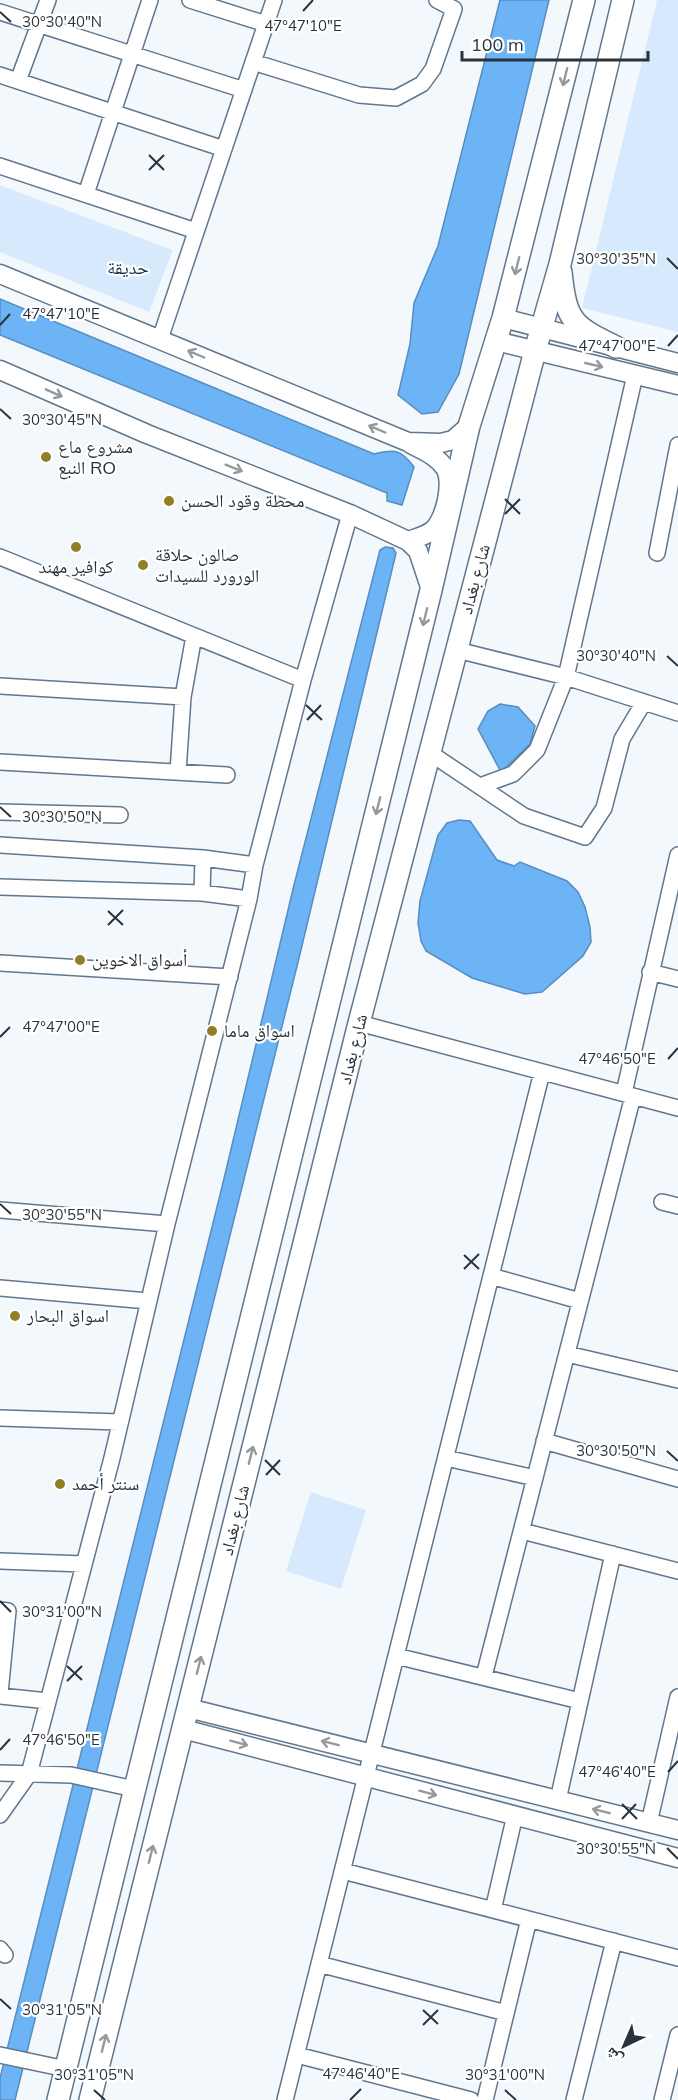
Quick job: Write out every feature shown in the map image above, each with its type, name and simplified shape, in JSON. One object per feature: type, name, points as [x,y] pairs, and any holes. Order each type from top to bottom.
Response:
[{"type":"highway","name":"شارع بغداد","points":[[58,2100],[57,2067],[134,1789],[431,590],[469,426],[503,318],[584,0]]},
{"type":"highway","name":"شارع بغداد","points":[[90,2100],[359,1023],[535,351],[560,264],[623,0]]},
{"type":"highway","points":[[560,264],[566,308],[573,321],[586,332],[616,347]]},
{"type":"main road","points":[[0,274],[408,442],[435,457],[446,470],[449,478],[448,496],[435,529],[408,541]]},
{"type":"main road","points":[[503,318],[678,363]]},
{"type":"main road","points":[[496,340],[678,385]]},
{"type":"main road","points":[[0,369],[147,434],[350,514],[408,541],[418,551],[431,590]]},
{"type":"main road","points":[[408,442],[441,443],[453,440],[469,426]]},
{"type":"main road","points":[[188,1708],[678,1830]]},
{"type":"main road","points":[[183,1729],[678,1858]]},
{"type":"street","points":[[18,81],[48,0]]},
{"type":"street","points":[[86,194],[150,0]]},
{"type":"street","points":[[190,0],[266,24]]},
{"type":"street","points":[[160,339],[274,0]]},
{"type":"street","points":[[253,62],[359,95],[396,98],[422,84],[434,69],[454,9],[437,0]]},
{"type":"street","points":[[0,12],[244,90]]},
{"type":"street","points":[[0,75],[224,149]]},
{"type":"street","points":[[0,166],[196,231]]},
{"type":"street","points":[[480,786],[513,774],[537,750],[566,677],[635,375]]},
{"type":"street","points":[[657,553],[678,445]]},
{"type":"street","points":[[0,1815],[29,1774],[84,1564],[230,977],[255,865],[350,514]]},
{"type":"street","points":[[0,557],[303,681]]},
{"type":"street","points":[[178,772],[183,697],[194,636]]},
{"type":"street","points":[[456,650],[566,677],[678,713]]},
{"type":"street","points":[[0,686],[183,697]]},
{"type":"street","points":[[430,753],[524,816],[585,837],[604,808],[622,739],[644,702]]},
{"type":"street","points":[[0,762],[227,776]]},
{"type":"street","points":[[0,812],[120,815]]},
{"type":"street","points":[[0,845],[203,858],[255,865]]},
{"type":"street","points":[[484,1676],[580,1301],[628,1095],[650,972],[670,922],[678,855]]},
{"type":"street","points":[[202,893],[203,858]]},
{"type":"street","points":[[0,887],[202,893],[249,899]]},
{"type":"street","points":[[0,963],[230,977]]},
{"type":"street","points":[[650,972],[678,979]]},
{"type":"street","points":[[359,1023],[678,1108]]},
{"type":"street","points":[[285,2100],[542,1072]]},
{"type":"street","points":[[662,1202],[678,1206]]},
{"type":"street","points":[[0,1210],[167,1224]]},
{"type":"street","points":[[491,1276],[580,1301]]},
{"type":"street","points":[[0,1288],[148,1301]]},
{"type":"street","points":[[567,1354],[678,1380]]},
{"type":"street","points":[[0,1418],[119,1422]]},
{"type":"street","points":[[544,1441],[678,1479]]},
{"type":"street","points":[[446,1458],[535,1478]]},
{"type":"street","points":[[522,1531],[678,1571]]},
{"type":"street","points":[[558,1800],[613,1554]]},
{"type":"street","points":[[0,1561],[84,1564]]},
{"type":"street","points":[[0,1610],[8,1611],[2,1642],[0,1695],[48,1701]]},
{"type":"street","points":[[396,1656],[580,1701]]},
{"type":"street","points":[[649,1822],[674,1728],[678,1697]]},
{"type":"street","points":[[0,1773],[70,1775],[134,1789]]},
{"type":"street","points":[[493,1910],[515,1815]]},
{"type":"street","points":[[343,1871],[678,1958]]},
{"type":"street","points":[[485,2100],[529,1919]]},
{"type":"street","points":[[574,2100],[614,1941]]},
{"type":"street","points":[[320,1964],[506,2013]]},
{"type":"street","points":[[662,2100],[678,2035]]},
{"type":"street","points":[[0,2055],[57,2067]]},
{"type":"street","points":[[297,2055],[471,2100]]},
{"type":"green space","points":[[657,0],[678,0],[678,332],[582,308]]},
{"type":"green space","name":"حديقة","points":[[0,185],[173,250],[149,312],[0,252]]},
{"type":"green space","points":[[311,1492],[366,1510],[341,1589],[286,1571]]},
{"type":"water","points":[[500,0],[549,0],[459,374],[438,412],[422,414],[398,395],[410,344],[414,303],[438,246]]},
{"type":"water","points":[[0,299],[374,454],[392,451],[401,454],[414,467],[402,505],[387,501],[387,493],[0,335]]},
{"type":"water","points":[[385,547],[393,548],[396,553],[300,954],[15,2100],[0,2100],[0,2078],[222,1187],[294,885],[380,550]]},
{"type":"water","points":[[500,704],[518,707],[535,726],[530,744],[501,772],[478,729],[488,711]]},
{"type":"water","points":[[459,820],[470,821],[497,860],[514,866],[520,862],[567,881],[578,892],[585,907],[591,942],[583,956],[542,992],[525,994],[472,978],[426,951],[421,941],[418,923],[420,901],[438,835],[447,823]]},
{"type":"place","name":"مشروع ماع النبع RO","points":[[46,457]]},
{"type":"place","name":"محطة وقود الحسن","points":[[169,501]]},
{"type":"place","name":"كوافير مهند","points":[[76,547]]},
{"type":"place","name":"صالون حلاقة الورورد للسيدات","points":[[143,565]]},
{"type":"place","name":"أسواق الاخوين","points":[[80,960]]},
{"type":"place","name":"اسواق ماما","points":[[212,1031]]},
{"type":"place","name":"اسواق البحار","points":[[15,1316]]},
{"type":"place","name":"سنتر أحمد","points":[[60,1484]]}]
